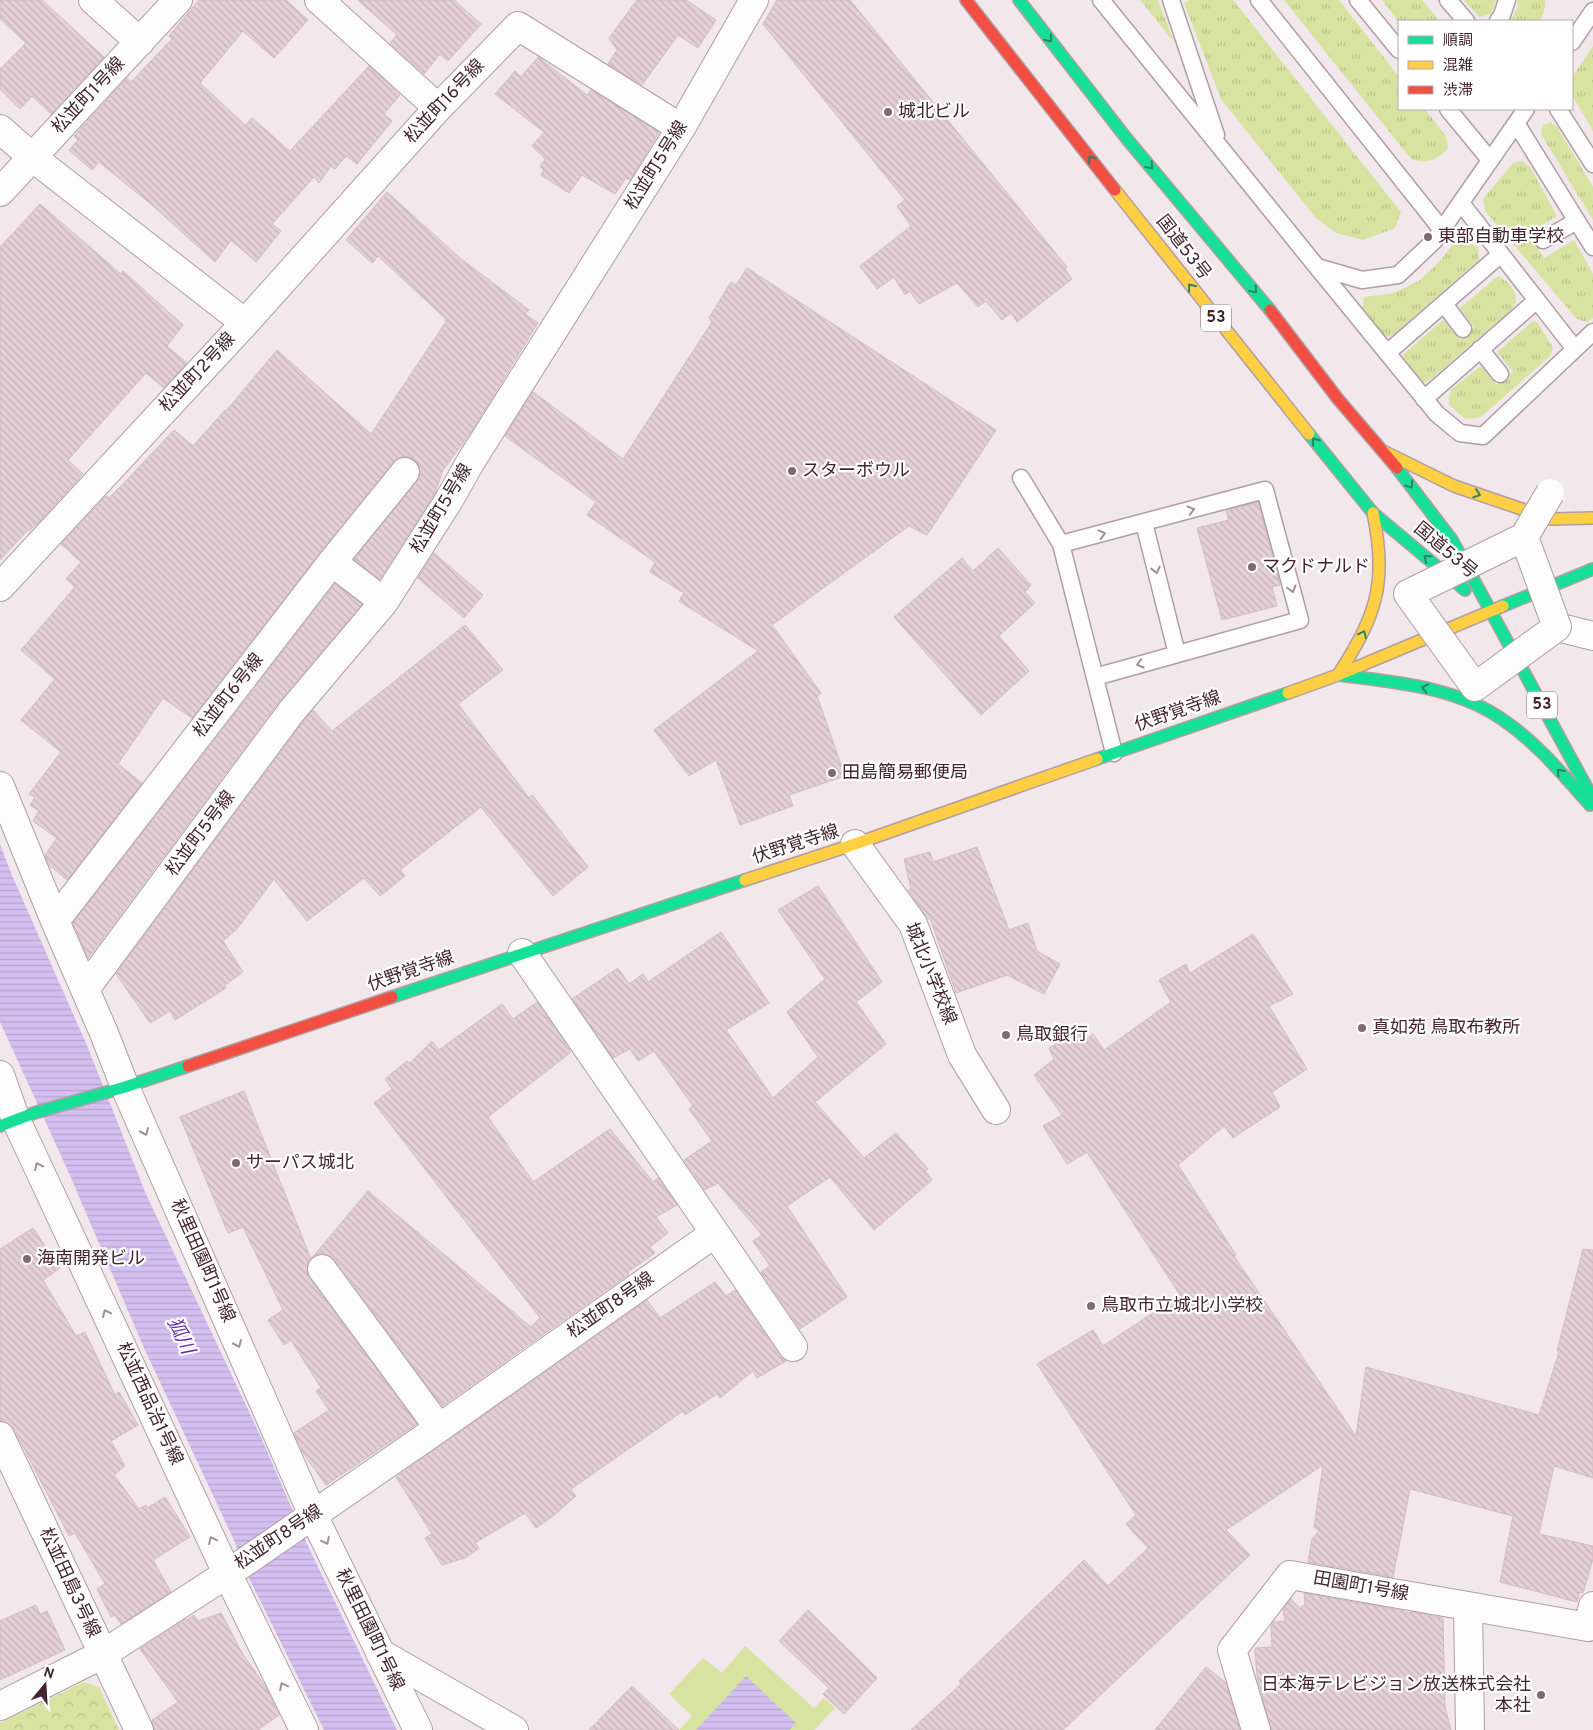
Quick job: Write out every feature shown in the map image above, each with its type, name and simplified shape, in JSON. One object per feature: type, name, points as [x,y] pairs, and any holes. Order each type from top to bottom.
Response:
[{"type":"main road","name":"国道53号","points":[[966,0],[1253,365],[1373,513],[1490,612]]},
{"type":"main road","name":"国道53号","points":[[1019,0],[1126,139],[1268,306],[1338,399],[1385,452],[1452,540],[1593,799]]},
{"type":"main road","points":[[1385,452],[1454,486],[1551,519],[1593,518]]},
{"type":"main road","points":[[1373,513],[1380,556],[1378,591],[1374,608],[1364,633],[1338,675],[1439,691],[1486,708],[1506,721],[1542,751],[1593,808]]},
{"type":"main road","name":"伏野覚寺線","points":[[17,1120],[120,1088],[855,844],[1338,675],[1593,569]]},
{"type":"street","points":[[93,0],[140,42]]},
{"type":"street","name":"松並町1号線","points":[[0,192],[178,0]]},
{"type":"street","points":[[319,0],[438,108]]},
{"type":"street","name":"松並町5号線","points":[[86,988],[291,712],[384,602],[449,500],[471,460],[681,128],[754,0]]},
{"type":"street","name":"松並町16号線","points":[[245,323],[438,108],[518,26],[681,128]]},
{"type":"street","name":"松並町2号線","points":[[0,129],[32,157],[245,323],[0,587]]},
{"type":"street","name":"松並町6号線","points":[[55,921],[332,562],[405,472]]},
{"type":"street","points":[[1550,493],[1524,537],[1408,594],[1475,687],[1557,627]]},
{"type":"street","points":[[1524,537],[1557,627]]},
{"type":"street","points":[[332,562],[384,602]]},
{"type":"street","points":[[1557,627],[1593,636]]},
{"type":"street","name":"秋里田園町1号線","points":[[0,786],[55,921],[86,988],[120,1088],[310,1517],[418,1730]]},
{"type":"street","name":"城北小学校線","points":[[855,844],[913,924],[962,1055],[996,1110]]},
{"type":"street","points":[[522,953],[793,1346]]},
{"type":"street","name":"松並西品治1号線","points":[[0,1075],[17,1120],[233,1569],[304,1730]]},
{"type":"street","name":"松並町8号線","points":[[0,1706],[103,1654],[233,1569],[438,1428],[715,1233]]},
{"type":"street","points":[[322,1269],[438,1428]]},
{"type":"street","name":"松並田島3号線","points":[[0,1436],[139,1730]]},
{"type":"street","name":"田園町1号線","points":[[1256,1730],[1232,1650],[1290,1575],[1588,1627],[1593,1606]]},
{"type":"street","points":[[1468,1606],[1470,1730]]},
{"type":"street","points":[[380,1652],[514,1730]]},
{"type":"lane","points":[[1101,0],[1424,399],[1437,414],[1460,432],[1483,436],[1593,332]]},
{"type":"lane","points":[[1171,0],[1219,145]]},
{"type":"lane","points":[[1259,0],[1442,230]]},
{"type":"lane","points":[[1358,0],[1398,49]]},
{"type":"lane","points":[[1448,0],[1465,20]]},
{"type":"lane","points":[[1499,20],[1506,0]]},
{"type":"lane","points":[[1589,0],[1593,5]]},
{"type":"lane","points":[[1573,41],[1593,11]]},
{"type":"lane","points":[[1449,110],[1490,160]]},
{"type":"lane","points":[[1317,267],[1362,280],[1398,275],[1434,241],[1525,110]]},
{"type":"lane","points":[[1559,110],[1593,164]]},
{"type":"lane","points":[[1516,123],[1593,247]]},
{"type":"lane","points":[[1461,203],[1575,349]]},
{"type":"lane","points":[[1543,240],[1577,221]]},
{"type":"lane","points":[[1387,353],[1501,254]]},
{"type":"lane","points":[[1424,399],[1537,300]]},
{"type":"lane","points":[[1444,304],[1463,329]]},
{"type":"lane","points":[[1480,349],[1500,374]]},
{"type":"lane","points":[[1020,478],[1061,544],[1114,753]]},
{"type":"lane","points":[[1061,544],[1265,490],[1300,620],[1095,676]]},
{"type":"lane","points":[[1144,523],[1177,654]]},
{"type":"green space","points":[[1140,0],[1158,0],[1174,42]]},
{"type":"green space","points":[[1189,0],[1233,0],[1401,212],[1395,228],[1363,240],[1336,233],[1316,218],[1221,99],[1184,3]]},
{"type":"green space","points":[[1284,0],[1339,0],[1398,76],[1398,110],[1426,110],[1446,136],[1448,148],[1436,159],[1422,161],[1411,159]]},
{"type":"green space","points":[[1382,0],[1422,0],[1439,20],[1398,20]]},
{"type":"green space","points":[[1464,0],[1496,0],[1491,14],[1479,17]]},
{"type":"green space","points":[[1517,0],[1545,0],[1545,8],[1540,20],[1511,20],[1518,7]]},
{"type":"green space","points":[[1593,46],[1593,131],[1573,97],[1573,76]]},
{"type":"green space","points":[[1551,122],[1557,127],[1593,187],[1593,220],[1541,134],[1543,125]]},
{"type":"green space","points":[[1522,161],[1530,167],[1557,216],[1529,232],[1544,258],[1574,240],[1593,274],[1593,318],[1587,322],[1577,319],[1485,211],[1483,199],[1513,163]]},
{"type":"green space","points":[[1464,240],[1478,247],[1479,260],[1393,335],[1385,337],[1372,327],[1362,309],[1364,297],[1394,293],[1419,281],[1452,246]]},
{"type":"green space","points":[[1498,276],[1509,283],[1515,294],[1516,302],[1511,310],[1431,379],[1423,383],[1415,377],[1403,360],[1404,354],[1443,320],[1461,340],[1474,327],[1460,308]]},
{"type":"green space","points":[[1533,321],[1538,323],[1552,346],[1553,350],[1550,356],[1482,416],[1471,419],[1460,415],[1449,404],[1449,396],[1452,389],[1481,366],[1497,385],[1513,372],[1497,352]]},
{"type":"green space","points":[[745,1646],[814,1708],[824,1698],[835,1708],[814,1730],[679,1730],[692,1716],[669,1694],[703,1658],[722,1673]]},
{"type":"green space","points":[[84,1682],[99,1687],[119,1730],[0,1730],[0,1723]]},
{"type":"water","name":"狐川","points":[[0,844],[88,1048],[146,1194],[260,1435],[308,1546],[397,1730],[324,1730],[249,1578],[233,1538],[144,1348],[68,1171],[0,1022]]},
{"type":"water","points":[[746,1676],[796,1723],[789,1730],[696,1730]]},
{"type":"building","points":[[0,0],[42,0],[104,57],[51,114],[32,96],[20,109],[0,89],[0,69],[26,43],[0,19]]},
{"type":"building","points":[[199,0],[286,0],[308,20],[274,58],[243,31],[200,83],[245,125],[252,118],[290,151],[369,66],[400,95],[384,114],[392,121],[357,164],[346,156],[335,169],[331,166],[319,183],[314,177],[272,224],[281,231],[256,262],[231,240],[215,262],[152,205],[99,162],[92,170],[69,150],[78,140],[74,136],[127,78],[131,82],[172,39],[169,36]]},
{"type":"building","points":[[358,0],[454,0],[481,24],[448,61],[440,54],[424,74],[390,43],[397,35]]},
{"type":"building","points":[[637,0],[686,0],[716,20],[698,48],[678,35],[642,85],[608,64],[617,50],[609,38]]},
{"type":"building","name":"城北ビル","points":[[777,0],[850,0],[1067,267],[1065,269],[1072,279],[1017,322],[1011,313],[1002,320],[986,301],[978,307],[957,283],[919,304],[910,291],[905,295],[894,277],[877,289],[860,266],[911,226],[897,206],[905,200],[763,24]]},
{"type":"building","points":[[538,57],[587,95],[591,90],[659,132],[630,180],[626,178],[615,194],[582,175],[569,193],[541,175],[544,170],[540,167],[545,159],[532,146],[544,132],[495,94],[515,71],[521,77]]},
{"type":"building","points":[[387,192],[461,259],[529,310],[525,314],[538,323],[469,435],[443,470],[435,493],[380,579],[354,559],[417,481],[420,474],[419,466],[408,457],[400,457],[393,462],[320,552],[192,718],[163,698],[118,764],[142,783],[67,880],[49,865],[45,855],[57,838],[33,821],[39,811],[30,805],[35,797],[29,794],[61,752],[21,720],[55,679],[21,650],[75,587],[66,579],[81,562],[61,544],[106,496],[109,498],[174,430],[193,446],[226,411],[277,350],[371,434],[447,320],[378,256],[372,263],[346,240]]},
{"type":"building","points":[[40,204],[121,274],[123,271],[183,325],[167,346],[187,363],[164,388],[146,373],[68,460],[83,474],[38,523],[28,530],[0,560],[0,247]]},
{"type":"building","name":"スターボウル","points":[[747,268],[996,430],[927,535],[909,526],[772,625],[821,693],[817,696],[845,776],[789,795],[793,806],[740,825],[716,760],[689,776],[654,730],[758,651],[679,601],[684,593],[650,572],[655,562],[587,515],[596,502],[505,436],[533,392],[623,459],[712,322],[709,318],[731,282],[736,285]]},
{"type":"building","points":[[1258,502],[1280,585],[1272,587],[1277,606],[1222,620],[1197,528],[1229,520],[1226,511]]},
{"type":"building","points":[[998,548],[1031,585],[1025,592],[1035,603],[999,636],[1029,671],[981,715],[894,617],[962,558],[973,571]]},
{"type":"building","points":[[434,553],[483,595],[464,618],[418,578]]},
{"type":"building","points":[[335,584],[362,604],[278,703],[88,958],[73,923]]},
{"type":"building","points":[[465,625],[503,670],[458,704],[529,798],[532,795],[588,867],[553,896],[481,807],[400,870],[405,876],[380,896],[364,878],[307,921],[274,879],[237,929],[223,941],[243,972],[225,985],[226,988],[175,1020],[170,1011],[150,1023],[116,974],[303,722],[313,710],[332,731]]},
{"type":"building","points":[[977,847],[1009,930],[1028,923],[1037,951],[1060,964],[1044,994],[1007,975],[956,993],[930,918],[928,919],[908,890],[911,889],[904,859],[930,852],[933,862]]},
{"type":"building","points":[[818,886],[882,982],[856,1002],[886,1044],[815,1102],[864,1158],[896,1133],[928,1169],[925,1171],[932,1180],[874,1230],[830,1177],[787,1206],[847,1297],[800,1329],[761,1272],[770,1266],[753,1241],[762,1235],[718,1183],[705,1190],[684,1160],[712,1141],[689,1109],[693,1106],[654,1051],[638,1061],[630,1049],[613,1058],[572,999],[618,968],[629,984],[643,974],[648,982],[721,932],[769,1003],[726,1030],[773,1098],[818,1057],[787,1012],[825,979],[778,910]]},
{"type":"building","points":[[1253,934],[1293,994],[1269,1006],[1307,1069],[1272,1092],[1280,1107],[1233,1138],[1224,1126],[1178,1165],[1236,1255],[1234,1256],[1356,1436],[1366,1367],[1539,1415],[1559,1352],[1557,1351],[1583,1249],[1593,1250],[1593,1478],[1554,1466],[1539,1534],[1593,1546],[1593,1559],[1583,1593],[1580,1592],[1577,1602],[1500,1582],[1513,1516],[1410,1489],[1393,1577],[1308,1562],[1312,1539],[1319,1531],[1314,1527],[1323,1465],[1226,1530],[1250,1555],[1063,1730],[911,1730],[961,1684],[959,1681],[1084,1560],[1108,1586],[1148,1548],[1126,1524],[1136,1515],[1037,1364],[1093,1330],[1103,1346],[1180,1295],[1087,1152],[1067,1164],[1043,1126],[1062,1115],[1034,1075],[1054,1059],[1049,1048],[1081,1031],[1086,1040],[1093,1034],[1104,1050],[1171,1002],[1159,980],[1186,964],[1190,973]]},
{"type":"building","points":[[537,1002],[571,1052],[488,1117],[533,1182],[610,1129],[653,1182],[658,1178],[677,1205],[656,1217],[668,1233],[650,1247],[655,1253],[628,1272],[629,1274],[442,1406],[335,1260],[321,1253],[314,1256],[368,1191],[531,1327],[540,1318],[374,1103],[392,1089],[385,1079],[407,1061],[410,1063],[432,1041],[439,1050],[502,1004],[513,1019]]},
{"type":"building","points":[[244,1091],[311,1259],[308,1263],[307,1271],[309,1278],[417,1424],[326,1485],[303,1453],[294,1433],[329,1410],[316,1391],[321,1388],[291,1340],[284,1345],[268,1320],[283,1310],[243,1227],[228,1233],[180,1117]]},
{"type":"building","points":[[33,1228],[60,1268],[43,1280],[76,1336],[85,1332],[115,1395],[119,1392],[138,1425],[111,1441],[125,1466],[114,1475],[139,1509],[146,1505],[147,1508],[165,1497],[190,1537],[153,1560],[171,1592],[121,1624],[115,1615],[111,1617],[97,1589],[105,1584],[75,1533],[69,1536],[14,1429],[8,1423],[0,1421],[0,1249]]},
{"type":"building","points":[[715,1282],[726,1296],[735,1290],[780,1356],[786,1361],[757,1378],[753,1371],[720,1398],[717,1394],[685,1415],[683,1411],[571,1489],[576,1496],[536,1528],[525,1513],[475,1543],[479,1548],[465,1558],[442,1565],[425,1538],[432,1534],[396,1477],[647,1300],[660,1318]]},
{"type":"building","points":[[1304,1593],[1404,1611],[1404,1613],[1413,1612],[1443,1618],[1445,1707],[1451,1730],[1271,1730],[1257,1677],[1255,1648],[1272,1647],[1271,1626],[1273,1622],[1285,1621],[1283,1610],[1291,1599],[1301,1609],[1305,1605]]},
{"type":"building","points":[[36,1605],[40,1614],[47,1611],[65,1650],[0,1680],[0,1621]]},
{"type":"building","points":[[808,1610],[877,1678],[844,1714],[823,1694],[829,1688],[779,1641]]},
{"type":"building","points":[[221,1613],[242,1653],[265,1686],[279,1715],[258,1730],[154,1730],[152,1720],[178,1702],[140,1649],[194,1615],[198,1621]]},
{"type":"building","points":[[1206,1667],[1226,1683],[1240,1730],[1155,1730]]},
{"type":"building","points":[[632,1686],[679,1730],[589,1730]]},
{"type":"traffic: fast","points":[[1019,0],[1127,139],[1270,310]]},
{"type":"traffic: fast","points":[[1309,434],[1373,513],[1465,590]]},
{"type":"traffic: fast","points":[[1397,468],[1452,540],[1593,799]]},
{"type":"traffic: fast","points":[[1503,606],[1593,569]]},
{"type":"traffic: fast","points":[[1339,675],[1426,688],[1468,701],[1488,710],[1518,731],[1551,761],[1590,805]]},
{"type":"traffic: fast","points":[[1097,759],[1288,693]]},
{"type":"traffic: fast","points":[[392,997],[745,880]]},
{"type":"traffic: fast","points":[[0,1126],[34,1113],[125,1087],[188,1066]]},
{"type":"traffic: slow","points":[[1115,190],[1309,434]]},
{"type":"traffic: slow","points":[[1385,452],[1454,486],[1551,519],[1593,518]]},
{"type":"traffic: slow","points":[[1338,675],[1362,635],[1375,598],[1379,579],[1379,560],[1373,513]]},
{"type":"traffic: slow","points":[[1288,693],[1338,675],[1503,606]]},
{"type":"traffic: slow","points":[[745,880],[855,844],[1097,759]]},
{"type":"traffic: jam","points":[[966,0],[1115,190]]},
{"type":"traffic: jam","points":[[1270,310],[1338,399],[1397,468]]},
{"type":"traffic: jam","points":[[188,1066],[392,997]]},
{"type":"place","name":"城北ビル","points":[[888,112]]},
{"type":"place","name":"東部自動車学校","points":[[1428,237]]},
{"type":"place","name":"スターボウル","points":[[792,471]]},
{"type":"place","name":"マクドナルド","points":[[1252,567]]},
{"type":"place","name":"田島簡易郵便局","points":[[832,773]]},
{"type":"place","name":"真如苑 鳥取布教所","points":[[1362,1028]]},
{"type":"place","name":"鳥取銀行","points":[[1006,1035]]},
{"type":"place","name":"サーパス城北","points":[[236,1163]]},
{"type":"place","name":"海南開発ビル","points":[[27,1259]]},
{"type":"place","name":"鳥取市立城北小学校","points":[[1091,1306]]},
{"type":"place","name":"日本海テレビジョン放送株式会社 本社","points":[[1541,1695]]}]
